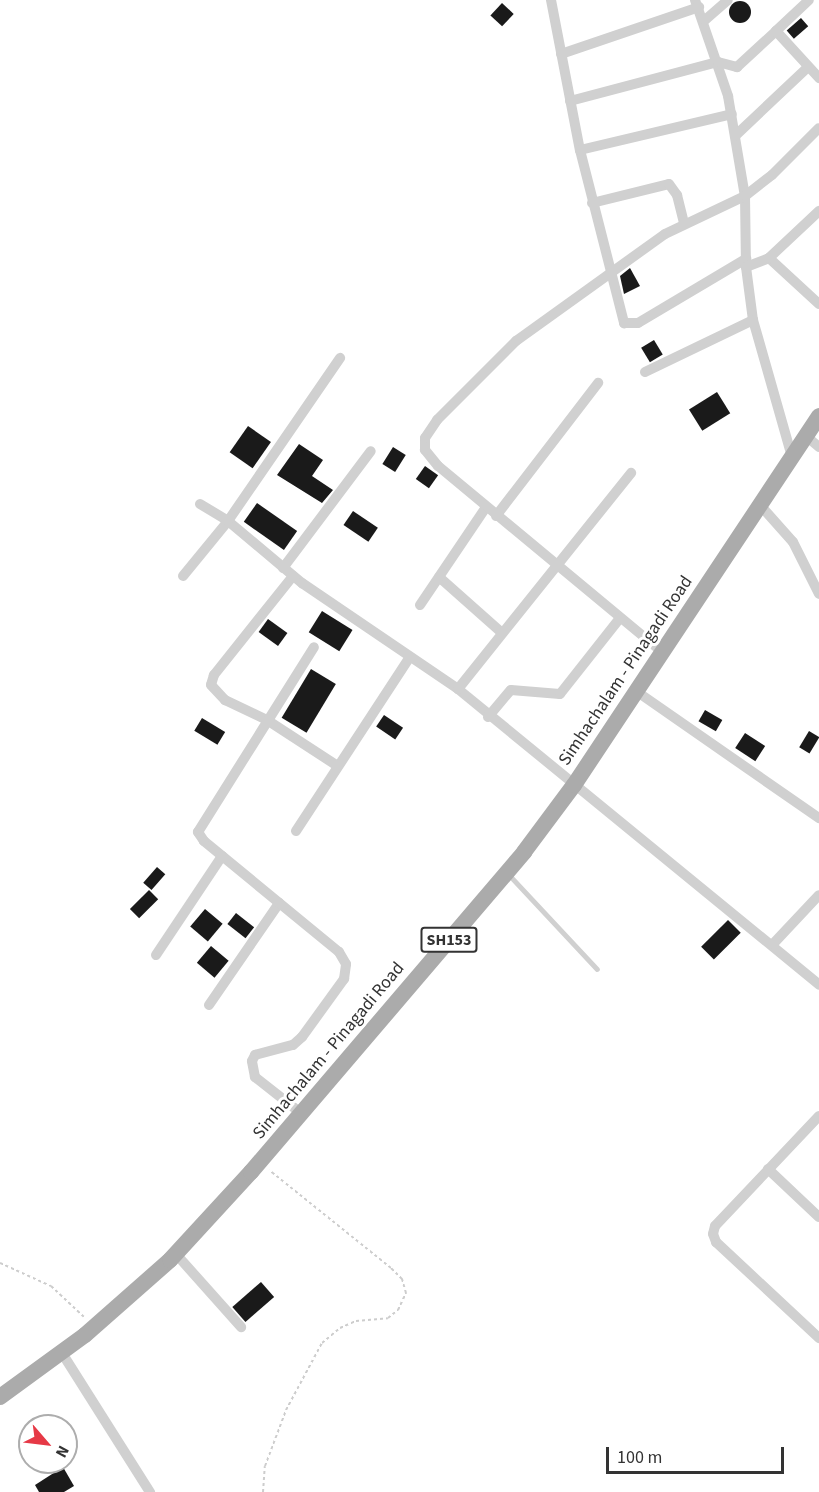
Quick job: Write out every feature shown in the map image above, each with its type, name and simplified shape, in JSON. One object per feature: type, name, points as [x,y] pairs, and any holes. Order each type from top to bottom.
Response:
[{"type":"main road","name":"Simhachalam - Pinagadi Road","points":[[0,1397],[95,1327],[176,1254],[302,1114],[506,872],[574,784],[792,457],[813,441],[819,416]]},
{"type":"street","points":[[550,0],[580,150],[620,318],[631,326],[746,263],[769,258],[819,211]]},
{"type":"street","points":[[705,20],[728,0]]},
{"type":"street","points":[[570,101],[718,62],[737,67],[809,0]]},
{"type":"street","points":[[561,54],[697,4],[705,20],[732,114],[745,196],[746,263],[753,320],[792,457]]},
{"type":"street","points":[[776,31],[819,78]]},
{"type":"street","points":[[735,136],[808,67]]},
{"type":"street","points":[[580,150],[732,114]]},
{"type":"street","points":[[661,651],[438,466],[425,450],[425,438],[437,420],[516,341],[684,223],[745,196],[772,176],[819,128]]},
{"type":"street","points":[[592,203],[669,184],[677,195],[684,223]]},
{"type":"street","points":[[769,258],[816,297]]},
{"type":"street","points":[[645,372],[753,320]]},
{"type":"street","points":[[183,576],[228,521],[340,358]]},
{"type":"street","points":[[496,516],[598,383]]},
{"type":"street","points":[[283,568],[371,451]]},
{"type":"street","points":[[458,689],[555,565],[631,473]]},
{"type":"street","points":[[200,504],[228,521],[293,576],[458,689],[488,717],[773,944],[819,985]]},
{"type":"street","points":[[761,506],[793,542],[819,594]]},
{"type":"street","points":[[420,605],[486,507]]},
{"type":"street","points":[[293,576],[213,675],[211,685],[225,700],[267,720],[336,765]]},
{"type":"street","points":[[439,577],[502,633]]},
{"type":"street","points":[[488,717],[511,690],[560,694],[620,618]]},
{"type":"street","points":[[302,1114],[255,1077],[252,1060],[255,1055],[282,1050],[302,1037],[344,979],[346,964],[339,952],[204,842],[198,832],[201,822],[314,647]]},
{"type":"street","points":[[296,831],[336,765],[410,658]]},
{"type":"street","points":[[636,691],[819,818]]},
{"type":"street","points":[[156,956],[222,856]]},
{"type":"street","points":[[773,944],[819,895]]},
{"type":"street","points":[[209,1005],[279,903]]},
{"type":"street","points":[[819,1116],[715,1226],[712,1234],[716,1242],[819,1338]]},
{"type":"street","points":[[768,1168],[819,1217]]},
{"type":"street","points":[[176,1254],[241,1327]]},
{"type":"street","points":[[62,1353],[150,1492]]},
{"type":"lane","points":[[506,872],[597,969]]},
{"type":"path","points":[[260,1162],[391,1268],[402,1279],[406,1293],[398,1310],[388,1318],[356,1321],[340,1328],[322,1343],[286,1410],[265,1466],[263,1492]]},
{"type":"path","points":[[0,1263],[51,1286],[95,1327]]},
{"type":"building","points":[[736,1],[744,1],[751,8],[751,16],[744,23],[736,23],[729,16],[729,8]]},
{"type":"building","points":[[502,3],[514,14],[502,26],[490,15]]},
{"type":"building","points":[[801,18],[808,26],[794,39],[787,30]]},
{"type":"building","points":[[630,268],[640,286],[624,294],[620,276]]},
{"type":"building","points":[[654,340],[663,355],[650,362],[641,348]]},
{"type":"building","points":[[717,392],[730,413],[702,431],[689,409]]},
{"type":"building","points":[[248,426],[271,442],[253,468],[230,452]]},
{"type":"building","points":[[299,444],[323,460],[312,476],[333,490],[322,503],[277,475]]},
{"type":"building","points":[[393,447],[406,455],[395,472],[382,464]]},
{"type":"building","points":[[425,466],[438,475],[429,488],[416,479]]},
{"type":"building","points":[[257,503],[297,531],[284,550],[244,522]]},
{"type":"building","points":[[353,511],[378,528],[368,542],[343,525]]},
{"type":"building","points":[[322,611],[353,630],[339,651],[309,632]]},
{"type":"building","points":[[268,619],[287,633],[278,646],[259,632]]},
{"type":"building","points":[[311,669],[336,684],[307,733],[282,718]]},
{"type":"building","points":[[705,710],[722,720],[716,731],[698,721]]},
{"type":"building","points":[[384,715],[403,728],[395,739],[376,727]]},
{"type":"building","points":[[202,718],[225,732],[217,745],[194,731]]},
{"type":"building","points":[[809,731],[819,737],[810,753],[799,747]]},
{"type":"building","points":[[745,733],[765,746],[755,761],[735,748]]},
{"type":"building","points":[[157,867],[165,874],[152,890],[143,883]]},
{"type":"building","points":[[149,890],[158,899],[139,918],[130,909]]},
{"type":"building","points":[[205,909],[223,924],[208,941],[190,927]]},
{"type":"building","points":[[236,913],[254,927],[246,938],[227,924]]},
{"type":"building","points":[[728,920],[741,933],[714,960],[701,947]]},
{"type":"building","points":[[211,946],[229,961],[214,978],[197,963]]},
{"type":"building","points":[[261,1282],[274,1297],[245,1322],[232,1307]]},
{"type":"building","points":[[52,1474],[67,1474],[74,1486],[64,1492],[39,1492],[35,1485]]}]
